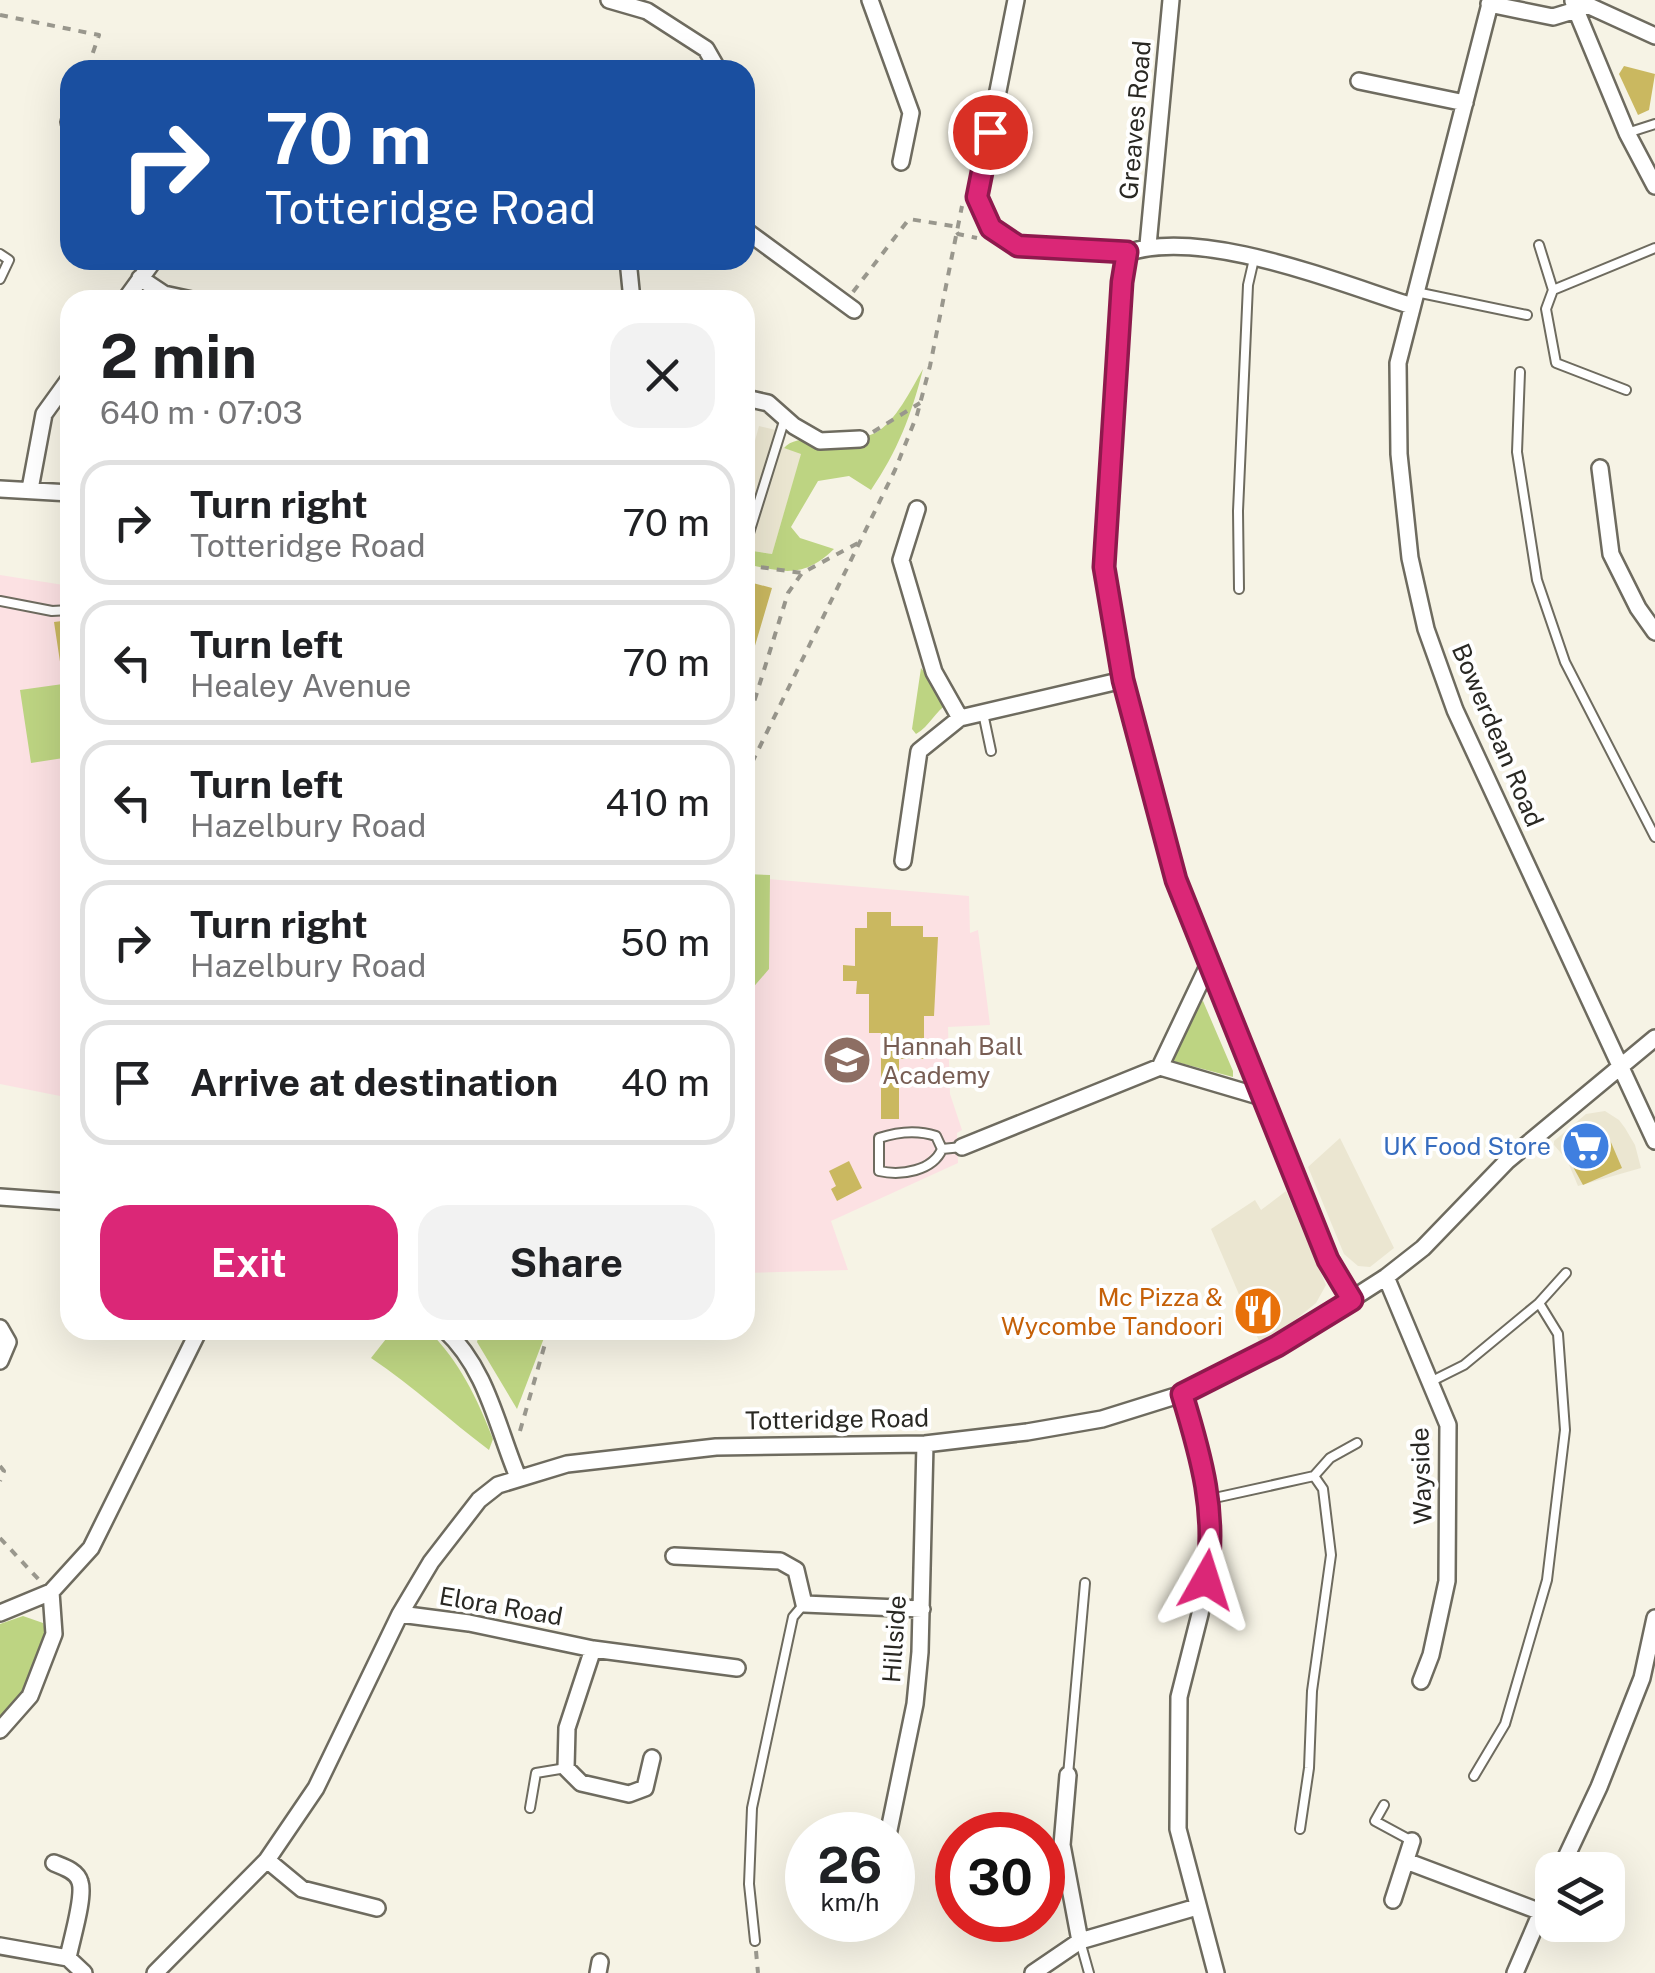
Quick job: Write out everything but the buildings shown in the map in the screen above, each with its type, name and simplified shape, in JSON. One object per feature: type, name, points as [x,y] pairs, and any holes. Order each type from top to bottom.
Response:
[{"type":"street","points":[[609,0],[647,11],[706,49],[712,60]]},
{"type":"street","points":[[870,0],[910,113],[901,162]]},
{"type":"street","points":[[1016,0],[977,197],[991,228],[1018,246],[1127,252],[1148,245],[1178,246],[1255,257],[1414,299]]},
{"type":"street","name":"Greaves Road","points":[[1148,245],[1171,0]]},
{"type":"street","name":"Bowerdean Road","points":[[1655,36],[1587,6],[1575,5],[1552,17],[1490,2],[1398,363],[1399,454],[1410,558],[1426,629],[1455,710],[1655,1141]]},
{"type":"street","points":[[1575,5],[1628,133],[1655,186]]},
{"type":"street","points":[[1359,81],[1465,102]]},
{"type":"street","points":[[755,237],[849,307]]},
{"type":"street","points":[[1127,252],[1104,567],[1123,680],[1176,880],[1328,1260],[1352,1300]]},
{"type":"street","points":[[131,290],[146,270]]},
{"type":"street","points":[[140,278],[158,290]]},
{"type":"street","points":[[30,489],[44,414],[60,392]]},
{"type":"street","points":[[755,400],[768,403],[820,441],[860,440]]},
{"type":"street","points":[[1600,468],[1611,554],[1638,608],[1655,632]]},
{"type":"street","points":[[0,489],[60,492]]},
{"type":"street","points":[[918,508],[901,560],[934,672],[960,718]]},
{"type":"street","points":[[903,861],[919,751],[960,718],[1123,680]]},
{"type":"street","points":[[1160,1067],[1208,966]]},
{"type":"street","name":"Totteridge Road","points":[[155,1973],[266,1860],[316,1788],[400,1614],[437,1554],[479,1500],[515,1470],[716,1447],[925,1444],[1102,1419],[1182,1394],[1277,1346],[1386,1278],[1423,1248],[1507,1160],[1655,1038]]},
{"type":"street","points":[[962,1147],[1160,1067],[1265,1098]]},
{"type":"street","points":[[0,1197],[60,1201]]},
{"type":"street","name":"Wayside","points":[[1386,1278],[1448,1425],[1447,1580],[1431,1655],[1421,1682]]},
{"type":"street","points":[[0,1328],[8,1342],[0,1361]]},
{"type":"street","points":[[0,1613],[50,1592],[91,1548],[194,1340]]},
{"type":"street","points":[[457,1340],[501,1423],[515,1470]]},
{"type":"street","points":[[1182,1394],[1210,1499],[1212,1546],[1180,1697],[1178,1829],[1216,1973]]},
{"type":"street","name":"Hillside","points":[[893,1812],[915,1704],[922,1610],[925,1444]]},
{"type":"street","points":[[674,1556],[780,1561],[796,1570],[804,1604],[922,1610]]},
{"type":"street","points":[[0,1730],[30,1696],[54,1634],[50,1592]]},
{"type":"street","name":"Elora Road","points":[[400,1614],[593,1649],[737,1668]]},
{"type":"street","points":[[1569,1852],[1599,1788],[1642,1678],[1655,1618]]},
{"type":"street","name":"Elora Road","points":[[566,1768],[567,1728],[593,1649]]},
{"type":"street","points":[[566,1768],[581,1783],[629,1794],[645,1788],[652,1758]]},
{"type":"street","points":[[1068,1775],[1062,1845],[1080,1941]]},
{"type":"street","points":[[1393,1900],[1412,1841]]},
{"type":"street","points":[[266,1860],[302,1889],[382,1904],[378,1925]]},
{"type":"street","points":[[1406,1860],[1535,1910]]},
{"type":"street","points":[[54,1862],[73,1871],[80,1881],[68,1958]]},
{"type":"street","points":[[1033,1973],[1080,1941],[1197,1907]]},
{"type":"street","points":[[1515,1973],[1535,1926]]},
{"type":"street","points":[[0,1946],[68,1958],[84,1973]]},
{"type":"lane","points":[[1628,133],[1655,124]]},
{"type":"lane","points":[[1539,245],[1553,290],[1546,309],[1556,363],[1626,390]]},
{"type":"lane","points":[[1553,290],[1655,248]]},
{"type":"lane","points":[[0,254],[9,260],[0,279]]},
{"type":"lane","points":[[1239,588],[1238,511],[1247,304],[1255,257]]},
{"type":"lane","points":[[1414,299],[1527,315]]},
{"type":"lane","points":[[1520,372],[1517,452],[1536,580],[1565,662],[1655,837]]},
{"type":"lane","points":[[755,514],[785,418]]},
{"type":"lane","points":[[0,601],[60,610]]},
{"type":"lane","points":[[983,712],[991,751]]},
{"type":"lane","points":[[924,1132],[936,1136],[942,1149],[936,1161],[926,1166],[907,1172],[879,1171],[879,1138],[890,1134],[924,1132]]},
{"type":"lane","points":[[942,1149],[962,1147]]},
{"type":"lane","points":[[1432,1381],[1464,1366],[1540,1304],[1566,1273]]},
{"type":"lane","points":[[1474,1776],[1505,1724],[1547,1580],[1565,1430],[1558,1334],[1540,1304]]},
{"type":"lane","points":[[1210,1499],[1314,1476],[1330,1458],[1356,1442]]},
{"type":"lane","points":[[1300,1829],[1310,1768],[1312,1692],[1330,1555],[1323,1489],[1314,1476]]},
{"type":"lane","points":[[1068,1775],[1085,1583]]},
{"type":"lane","points":[[755,1941],[749,1884],[752,1808],[793,1617],[804,1604]]},
{"type":"lane","points":[[530,1808],[536,1774],[566,1768]]},
{"type":"lane","points":[[1384,1805],[1375,1822],[1412,1841]]},
{"type":"lane","points":[[1080,1941],[1089,1973]]},
{"type":"path","points":[[0,15],[100,35],[91,60]]},
{"type":"path","points":[[755,757],[895,470],[920,404],[964,195]]},
{"type":"path","points":[[849,307],[909,218],[953,226],[958,234]]},
{"type":"path","points":[[860,440],[920,404]]},
{"type":"path","points":[[755,699],[788,593],[802,574],[858,544]]},
{"type":"path","points":[[755,567],[802,574]]},
{"type":"path","points":[[515,1470],[530,1390],[546,1340]]},
{"type":"path","points":[[0,1466],[4,1471],[0,1480]]},
{"type":"path","points":[[0,1538],[50,1592]]},
{"type":"path","points":[[755,1941],[758,1973]]},
{"type":"shaded area","points":[[759,426],[776,430],[784,448],[802,453],[772,554],[755,551],[755,441]]},
{"type":"shaded area","points":[[0,575],[60,584],[60,1096],[0,1084]]},
{"type":"shaded area","name":"Hannah Ball Academy","points":[[755,878],[969,896],[970,933],[978,930],[990,1025],[948,1027],[950,1094],[962,1130],[957,1133],[958,1163],[831,1221],[848,1270],[755,1273]]},
{"type":"shaded area","points":[[1605,1111],[1625,1128],[1641,1168],[1578,1186],[1554,1141],[1586,1114]]},
{"type":"shaded area","points":[[1340,1138],[1394,1248],[1370,1267],[1358,1266],[1344,1254],[1308,1167]]},
{"type":"shaded area","points":[[1286,1191],[1326,1285],[1316,1303],[1290,1324],[1259,1341],[1211,1229],[1255,1200],[1261,1210]]},
{"type":"green space","points":[[923,369],[903,432],[871,490],[849,476],[818,481],[791,527],[800,538],[834,549],[802,569],[755,566],[755,551],[772,554],[801,454],[784,448],[800,440],[851,439],[875,433],[908,395]]},
{"type":"green space","points":[[921,668],[949,703],[916,734],[912,729]]},
{"type":"green space","points":[[60,684],[60,759],[31,763],[20,690]]},
{"type":"green space","points":[[755,874],[770,875],[769,969],[755,985]]},
{"type":"green space","points":[[1203,1001],[1233,1077],[1173,1061],[1198,1003]]},
{"type":"green space","points":[[385,1340],[436,1340],[467,1381],[493,1439],[489,1450],[402,1380],[371,1358]]},
{"type":"green space","points":[[543,1340],[517,1409],[477,1342]]},
{"type":"green space","points":[[23,1616],[43,1623],[44,1651],[33,1678],[0,1727],[0,1624]]},
{"type":"place","name":"Hannah Ball Academy","points":[[847,1060]]},
{"type":"place","name":"UK Food Store","points":[[1586,1146]]},
{"type":"place","name":"Mc Pizza & Wycombe Tandoori","points":[[1258,1311]]},
{"type":"route","points":[[990,132],[977,197],[991,228],[1018,246],[1127,252],[1104,567],[1123,680],[1176,880],[1328,1260],[1352,1300],[1277,1346],[1182,1394],[1210,1499],[1212,1546],[1206,1580]]}]
